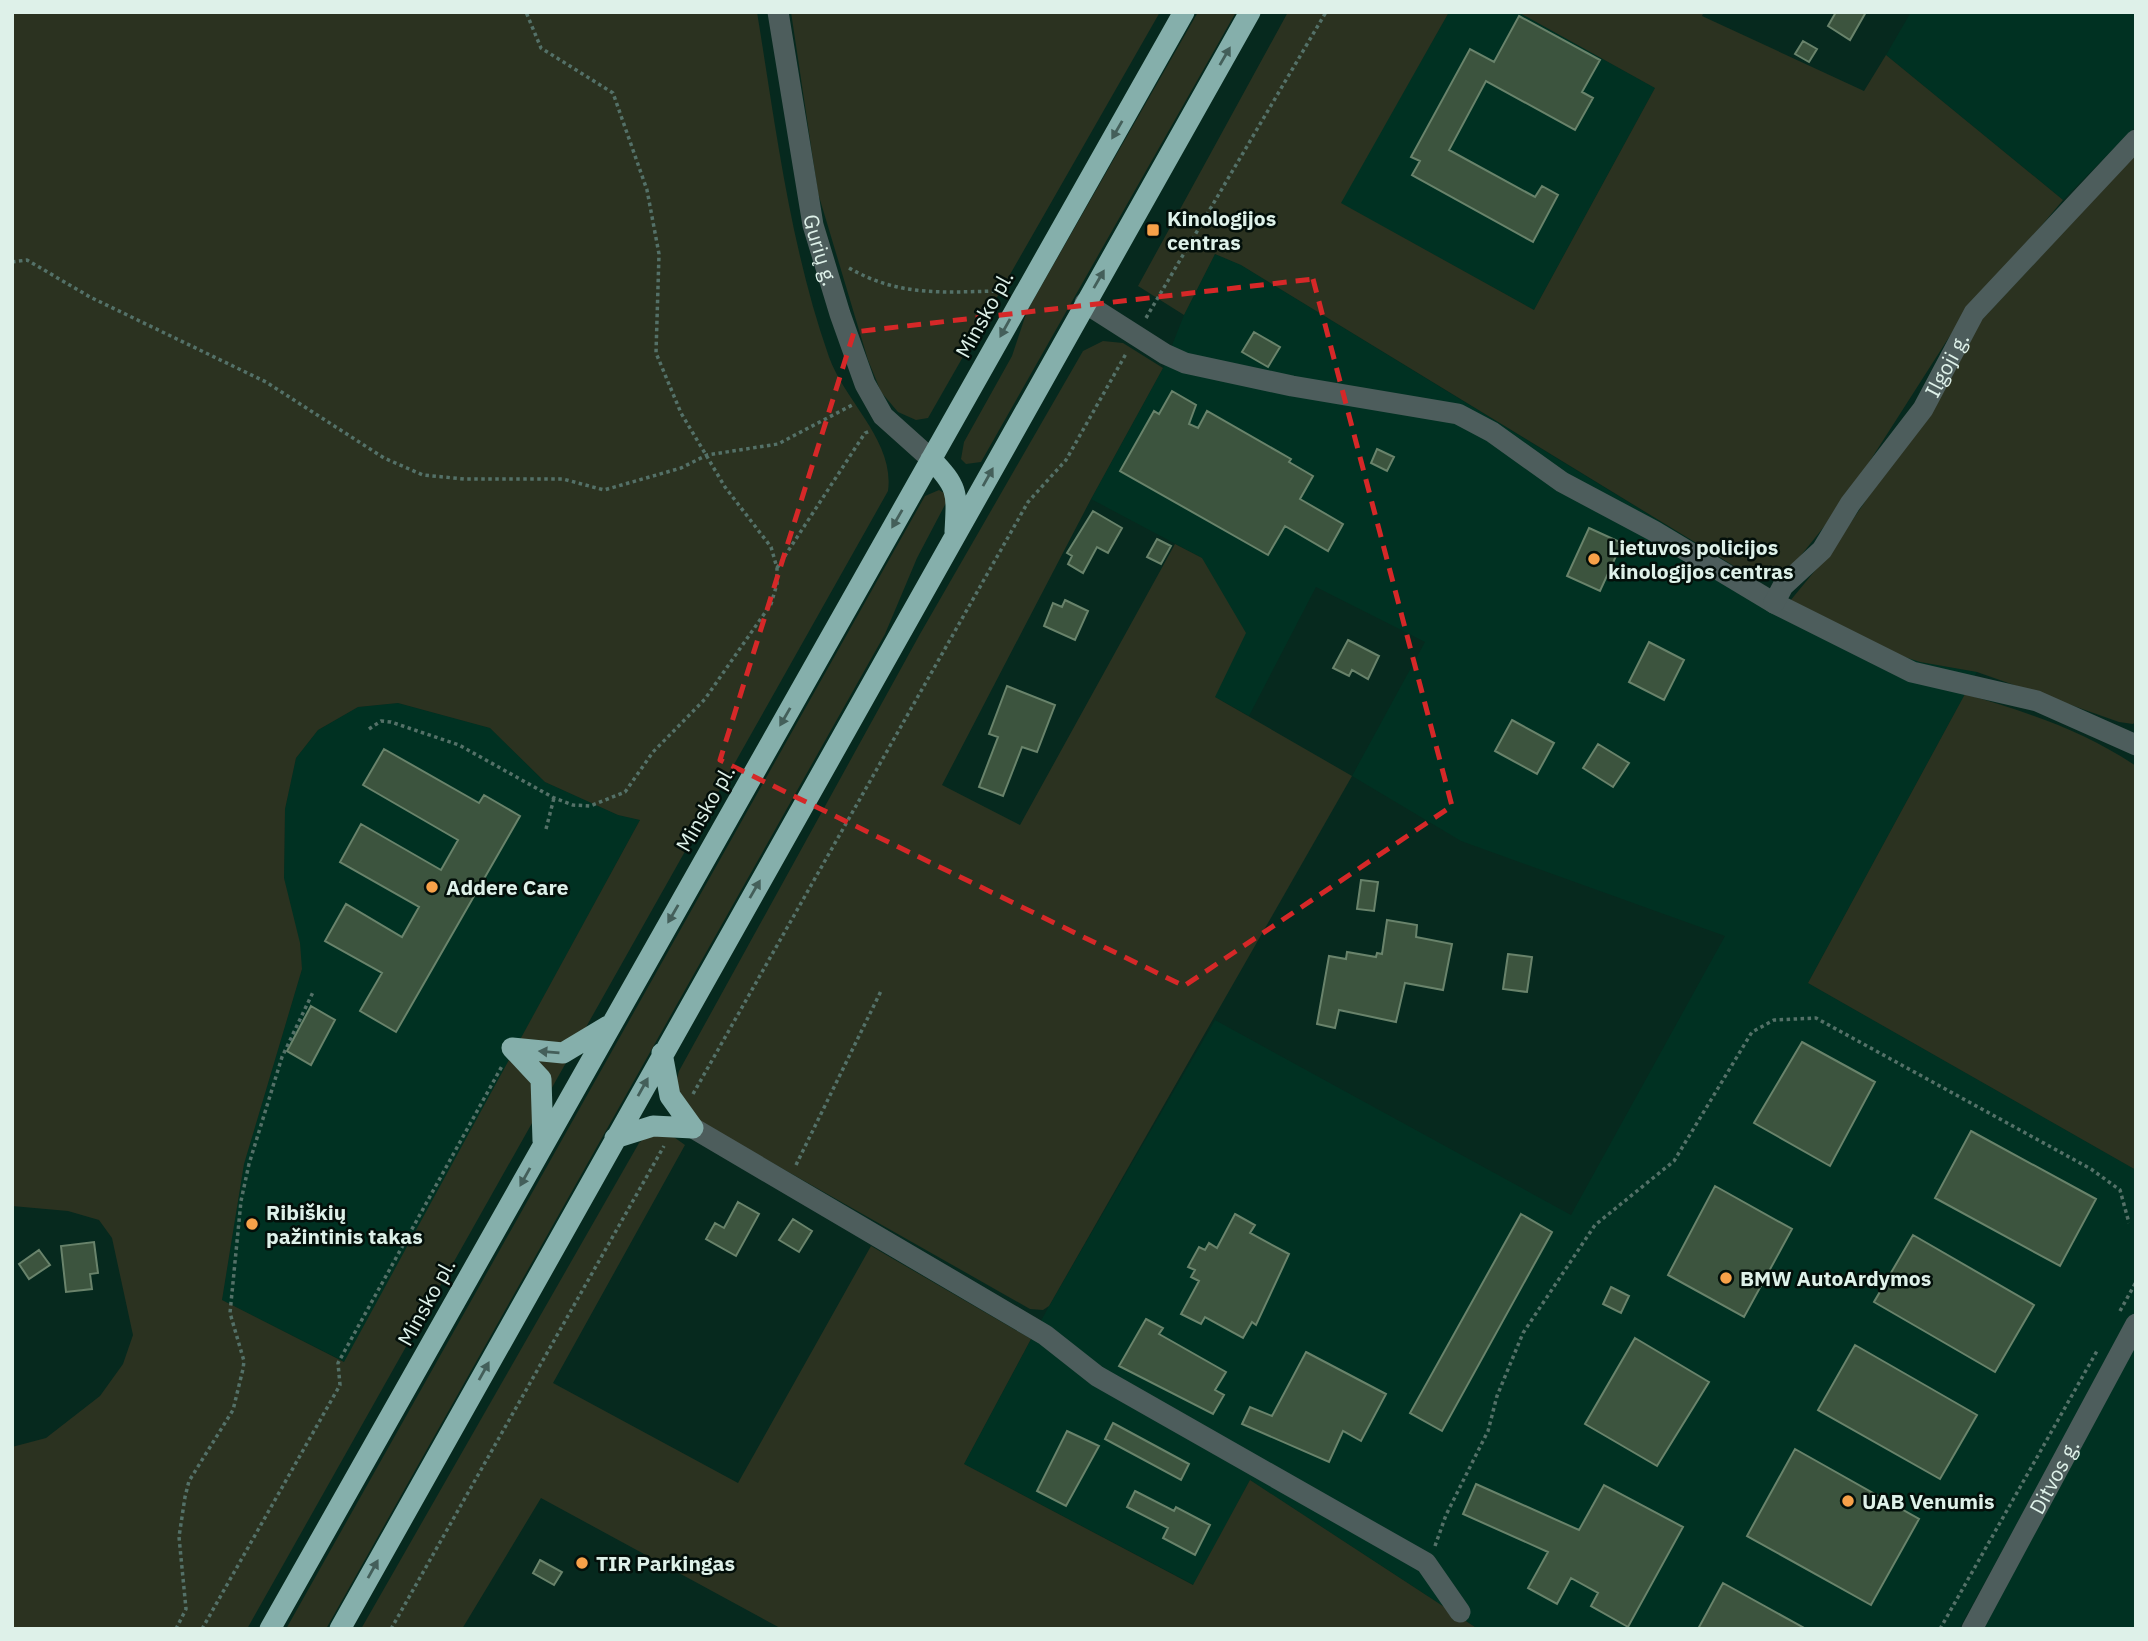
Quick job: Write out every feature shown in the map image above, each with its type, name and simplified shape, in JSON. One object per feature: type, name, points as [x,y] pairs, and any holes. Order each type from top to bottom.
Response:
[{"type":"highway","name":"Minsko pl.","points":[[270,1629],[1184,12]]},
{"type":"highway","points":[[340,1629],[1250,12]]},
{"type":"highway","points":[[931,459],[951,480],[956,493],[955,537]]},
{"type":"highway","points":[[512,1048],[563,1053],[610,1025]]},
{"type":"highway","points":[[512,1048],[541,1079],[543,1143]]},
{"type":"highway","points":[[615,1138],[653,1126],[683,1123],[670,1096],[662,1053]]},
{"type":"street","name":"Gurių g.","points":[[778,12],[800,160],[813,225],[840,314],[871,395],[891,424],[931,459]]},
{"type":"street","name":"Ilgoji g.","points":[[1774,603],[1783,586],[1822,550],[1850,504],[1923,409],[1974,313],[2136,140]]},
{"type":"street","points":[[1085,303],[1165,355],[1185,363],[1292,386],[1458,414],[1492,432],[1562,482],[1654,531],[1774,603],[1912,672],[2037,701],[2136,745]]},
{"type":"street","points":[[683,1123],[1045,1335],[1097,1376],[1426,1563],[1460,1612]]},
{"type":"street","name":"Ditvos g.","points":[[1972,1629],[2126,1321]]},
{"type":"path","points":[[369,729],[381,721],[391,722],[458,746],[554,797],[573,805],[590,806],[625,792],[653,752],[705,699],[763,615],[778,584],[771,547],[724,487],[681,413],[656,353],[659,254],[648,190],[614,93],[548,55],[534,35],[526,12]]},
{"type":"path","points":[[391,1629],[683,1123],[1028,502],[1066,460],[1326,12]]},
{"type":"path","points":[[12,262],[27,260],[90,297],[267,382],[384,458],[423,475],[464,479],[563,479],[604,490],[681,468],[706,455],[778,444],[871,395]]},
{"type":"path","points":[[849,268],[875,283],[911,292],[998,291]]},
{"type":"path","points":[[777,568],[865,433],[891,424]]},
{"type":"path","points":[[546,829],[554,797]]},
{"type":"path","points":[[176,1629],[186,1609],[179,1537],[189,1481],[233,1410],[243,1369],[244,1361],[230,1313],[241,1200],[248,1164],[282,1057],[314,990]]},
{"type":"path","points":[[787,1183],[881,991]]},
{"type":"path","points":[[1426,1563],[1488,1431],[1497,1396],[1523,1333],[1595,1225],[1674,1161],[1752,1032],[1774,1020],[1816,1018],[2091,1169],[2120,1190],[2129,1223]]},
{"type":"path","points":[[202,1629],[340,1385],[338,1363],[512,1048]]},
{"type":"path","points":[[2126,1321],[2136,1282]]},
{"type":"path","points":[[1940,1629],[2102,1342]]},
{"type":"highlighted area","points":[[1313,279],[1452,806],[1184,986],[720,760],[854,332]]},
{"type":"shaded area","points":[[12,12],[757,12],[794,230],[815,315],[836,374],[877,438],[888,473],[888,491],[247,1629],[12,1629],[12,1447],[46,1438],[100,1396],[123,1364],[133,1335],[112,1238],[99,1220],[68,1211],[12,1206]],"holes":[[[398,703],[490,728],[545,782],[618,815],[640,820],[344,1362],[222,1300],[244,1164],[302,969],[300,943],[284,878],[285,809],[296,758],[318,730],[358,707]]]},
{"type":"shaded area","points":[[791,12],[1160,12],[928,418],[916,420],[898,412],[881,392],[868,360],[818,193]]},
{"type":"shaded area","points":[[1198,12],[1236,12],[981,462],[966,464],[961,459],[964,442],[1012,356],[1027,311]]},
{"type":"shaded area","points":[[1288,12],[1449,12],[1341,203],[1534,310],[1655,88],[1518,12],[1704,12],[1702,16],[1864,91],[1886,55],[2063,200],[1953,331],[1843,503],[1794,564],[1768,577],[1747,574],[1241,265],[1215,254],[1184,315],[1138,286]]},
{"type":"shaded area","points":[[1449,12],[1518,12],[1655,88],[1534,310],[1340,203]]},
{"type":"shaded area","points":[[1911,12],[2136,12],[2136,126],[2063,200],[1886,55]]},
{"type":"shaded area","points":[[2136,154],[2136,721],[2133,724],[2119,722],[1977,672],[1920,662],[1883,650],[1790,601],[1832,550],[1942,389],[1976,326]]},
{"type":"shaded area","points":[[1215,254],[1241,265],[1790,601],[1920,662],[1977,672],[1808,983],[2136,1170],[2136,1309],[1959,1629],[1478,1629],[1250,1480],[1194,1585],[964,1464],[1049,1306],[1215,1020],[1571,1215],[1725,936],[1461,841],[1352,776],[1425,642],[1316,587],[1249,716],[1215,697],[1202,558],[1091,499],[1163,368],[1184,315]]},
{"type":"shaded area","points":[[1103,341],[1123,343],[1163,368],[1091,499],[942,785],[1020,825],[1175,544],[1202,558],[1246,633],[1215,697],[1352,776],[1049,1306],[1043,1310],[1030,1309],[688,1115],[676,1082],[679,1071],[920,634],[1083,351]]},
{"type":"shaded area","points":[[939,490],[946,494],[947,501],[917,558],[885,634],[326,1629],[286,1629],[925,496]]},
{"type":"shaded area","points":[[1965,694],[2075,732],[2136,766],[2136,1170],[1808,983]]},
{"type":"shaded area","points":[[398,703],[490,728],[545,782],[618,815],[640,820],[345,1362],[222,1300],[244,1164],[302,969],[284,878],[285,809],[296,758],[318,730],[358,707]]},
{"type":"shaded area","points":[[664,1130],[685,1145],[553,1383],[738,1483],[871,1246],[1031,1339],[964,1464],[1193,1585],[1250,1480],[1478,1629],[782,1629],[541,1498],[462,1629],[361,1629],[639,1143],[650,1133]]},
{"type":"shaded area","points":[[2136,1342],[2136,1629],[1983,1629]]},
{"type":"building","points":[[1836,12],[1866,12],[1850,40],[1828,26]]},
{"type":"building","points":[[1519,16],[1600,60],[1582,92],[1593,98],[1575,130],[1486,81],[1449,150],[1535,197],[1542,186],[1558,195],[1533,242],[1412,175],[1420,161],[1411,157],[1470,49],[1494,62]]},
{"type":"building","points":[[1803,41],[1817,49],[1809,62],[1795,54]]},
{"type":"building","points":[[1254,332],[1280,347],[1268,367],[1242,352]]},
{"type":"building","points":[[1172,391],[1196,405],[1189,424],[1198,428],[1207,411],[1291,459],[1289,462],[1313,476],[1300,499],[1343,524],[1328,551],[1285,526],[1268,555],[1120,471],[1154,411],[1159,414]]},
{"type":"building","points":[[1377,449],[1394,457],[1387,471],[1371,463]]},
{"type":"building","points":[[1093,511],[1122,528],[1108,553],[1097,547],[1083,573],[1068,564],[1072,556],[1067,553]]},
{"type":"building","name":"Lietuvos policijos kinologijos centras","points":[[1589,528],[1622,543],[1600,591],[1567,576]]},
{"type":"building","points":[[1157,539],[1171,546],[1161,564],[1147,557]]},
{"type":"building","points":[[1065,600],[1088,611],[1075,640],[1044,626],[1053,603],[1062,607]]},
{"type":"building","points":[[1348,640],[1379,656],[1368,679],[1352,670],[1349,676],[1333,668]]},
{"type":"building","points":[[1649,642],[1684,660],[1664,700],[1629,682]]},
{"type":"building","points":[[1007,686],[1055,705],[1037,752],[1022,747],[1003,796],[979,787],[998,737],[989,734]]},
{"type":"building","points":[[1512,720],[1554,743],[1537,774],[1495,751]]},
{"type":"building","points":[[1598,744],[1629,763],[1613,787],[1583,768]]},
{"type":"building","name":"Addere Care","points":[[384,749],[479,803],[484,795],[520,816],[396,1032],[360,1011],[382,973],[325,941],[346,904],[402,937],[419,907],[340,862],[361,824],[441,870],[458,840],[363,785]]},
{"type":"building","points":[[1361,880],[1378,882],[1374,911],[1357,909]]},
{"type":"building","points":[[1387,920],[1417,925],[1416,937],[1452,944],[1443,990],[1405,983],[1396,1022],[1339,1010],[1335,1028],[1317,1024],[1329,956],[1346,959],[1347,952],[1376,957],[1377,953],[1382,954]]},
{"type":"building","points":[[1508,954],[1532,957],[1527,992],[1503,989]]},
{"type":"building","points":[[311,1006],[335,1020],[311,1065],[287,1051]]},
{"type":"building","points":[[1802,1042],[1875,1082],[1830,1166],[1754,1123]]},
{"type":"building","points":[[1971,1131],[2096,1199],[2060,1266],[1935,1198]]},
{"type":"building","points":[[1715,1186],[1792,1229],[1744,1317],[1668,1275]]},
{"type":"building","points":[[738,1202],[759,1214],[736,1256],[706,1239],[715,1223],[724,1228]]},
{"type":"building","points":[[1235,1214],[1255,1225],[1250,1233],[1289,1254],[1256,1325],[1252,1322],[1243,1338],[1205,1317],[1201,1324],[1181,1314],[1199,1281],[1191,1277],[1195,1270],[1188,1267],[1199,1247],[1205,1250],[1209,1243],[1217,1248]]},
{"type":"building","points":[[1521,1214],[1552,1232],[1442,1431],[1410,1413]]},
{"type":"building","points":[[793,1219],[812,1231],[799,1252],[779,1240]]},
{"type":"building","points":[[1913,1235],[2034,1305],[1995,1372],[1874,1302]]},
{"type":"building","points":[[94,1242],[98,1273],[90,1274],[92,1289],[66,1292],[61,1246]]},
{"type":"building","points":[[39,1250],[50,1265],[29,1279],[19,1264]]},
{"type":"building","points":[[1611,1287],[1629,1296],[1621,1313],[1603,1304]]},
{"type":"building","points":[[1146,1319],[1163,1328],[1159,1334],[1226,1372],[1215,1390],[1224,1395],[1213,1414],[1119,1366]]},
{"type":"building","points":[[1635,1338],[1709,1382],[1657,1466],[1585,1424]]},
{"type":"building","points":[[1855,1345],[1977,1415],[1940,1479],[1818,1410]]},
{"type":"building","points":[[1306,1352],[1386,1394],[1361,1441],[1343,1431],[1329,1462],[1242,1424],[1250,1407],[1272,1416]]},
{"type":"building","points":[[1113,1423],[1189,1464],[1181,1480],[1105,1439]]},
{"type":"building","points":[[1067,1431],[1099,1446],[1066,1506],[1037,1491]]},
{"type":"building","points":[[1795,1449],[1919,1519],[1871,1605],[1747,1536]]},
{"type":"building","points":[[1476,1484],[1579,1530],[1604,1485],[1683,1527],[1628,1627],[1591,1606],[1598,1593],[1571,1578],[1557,1604],[1528,1588],[1548,1552],[1463,1514]]},
{"type":"building","points":[[1135,1491],[1174,1511],[1176,1507],[1210,1525],[1195,1555],[1163,1538],[1168,1528],[1127,1507]]},
{"type":"building","points":[[540,1560],[562,1572],[554,1585],[533,1573]]},
{"type":"building","points":[[1723,1583],[1806,1629],[1698,1629]]},
{"type":"place","name":"Kinologijos centras","points":[[1153,230]]},
{"type":"place","name":"Lietuvos policijos kinologijos centras","points":[[1594,559]]},
{"type":"place","name":"Addere Care","points":[[432,887]]},
{"type":"place","name":"Ribiškių pažintinis takas","points":[[252,1224]]},
{"type":"place","name":"BMW AutoArdymos","points":[[1726,1278]]},
{"type":"place","name":"UAB Venumis","points":[[1848,1501]]},
{"type":"place","name":"TIR Parkingas","points":[[582,1563]]}]
